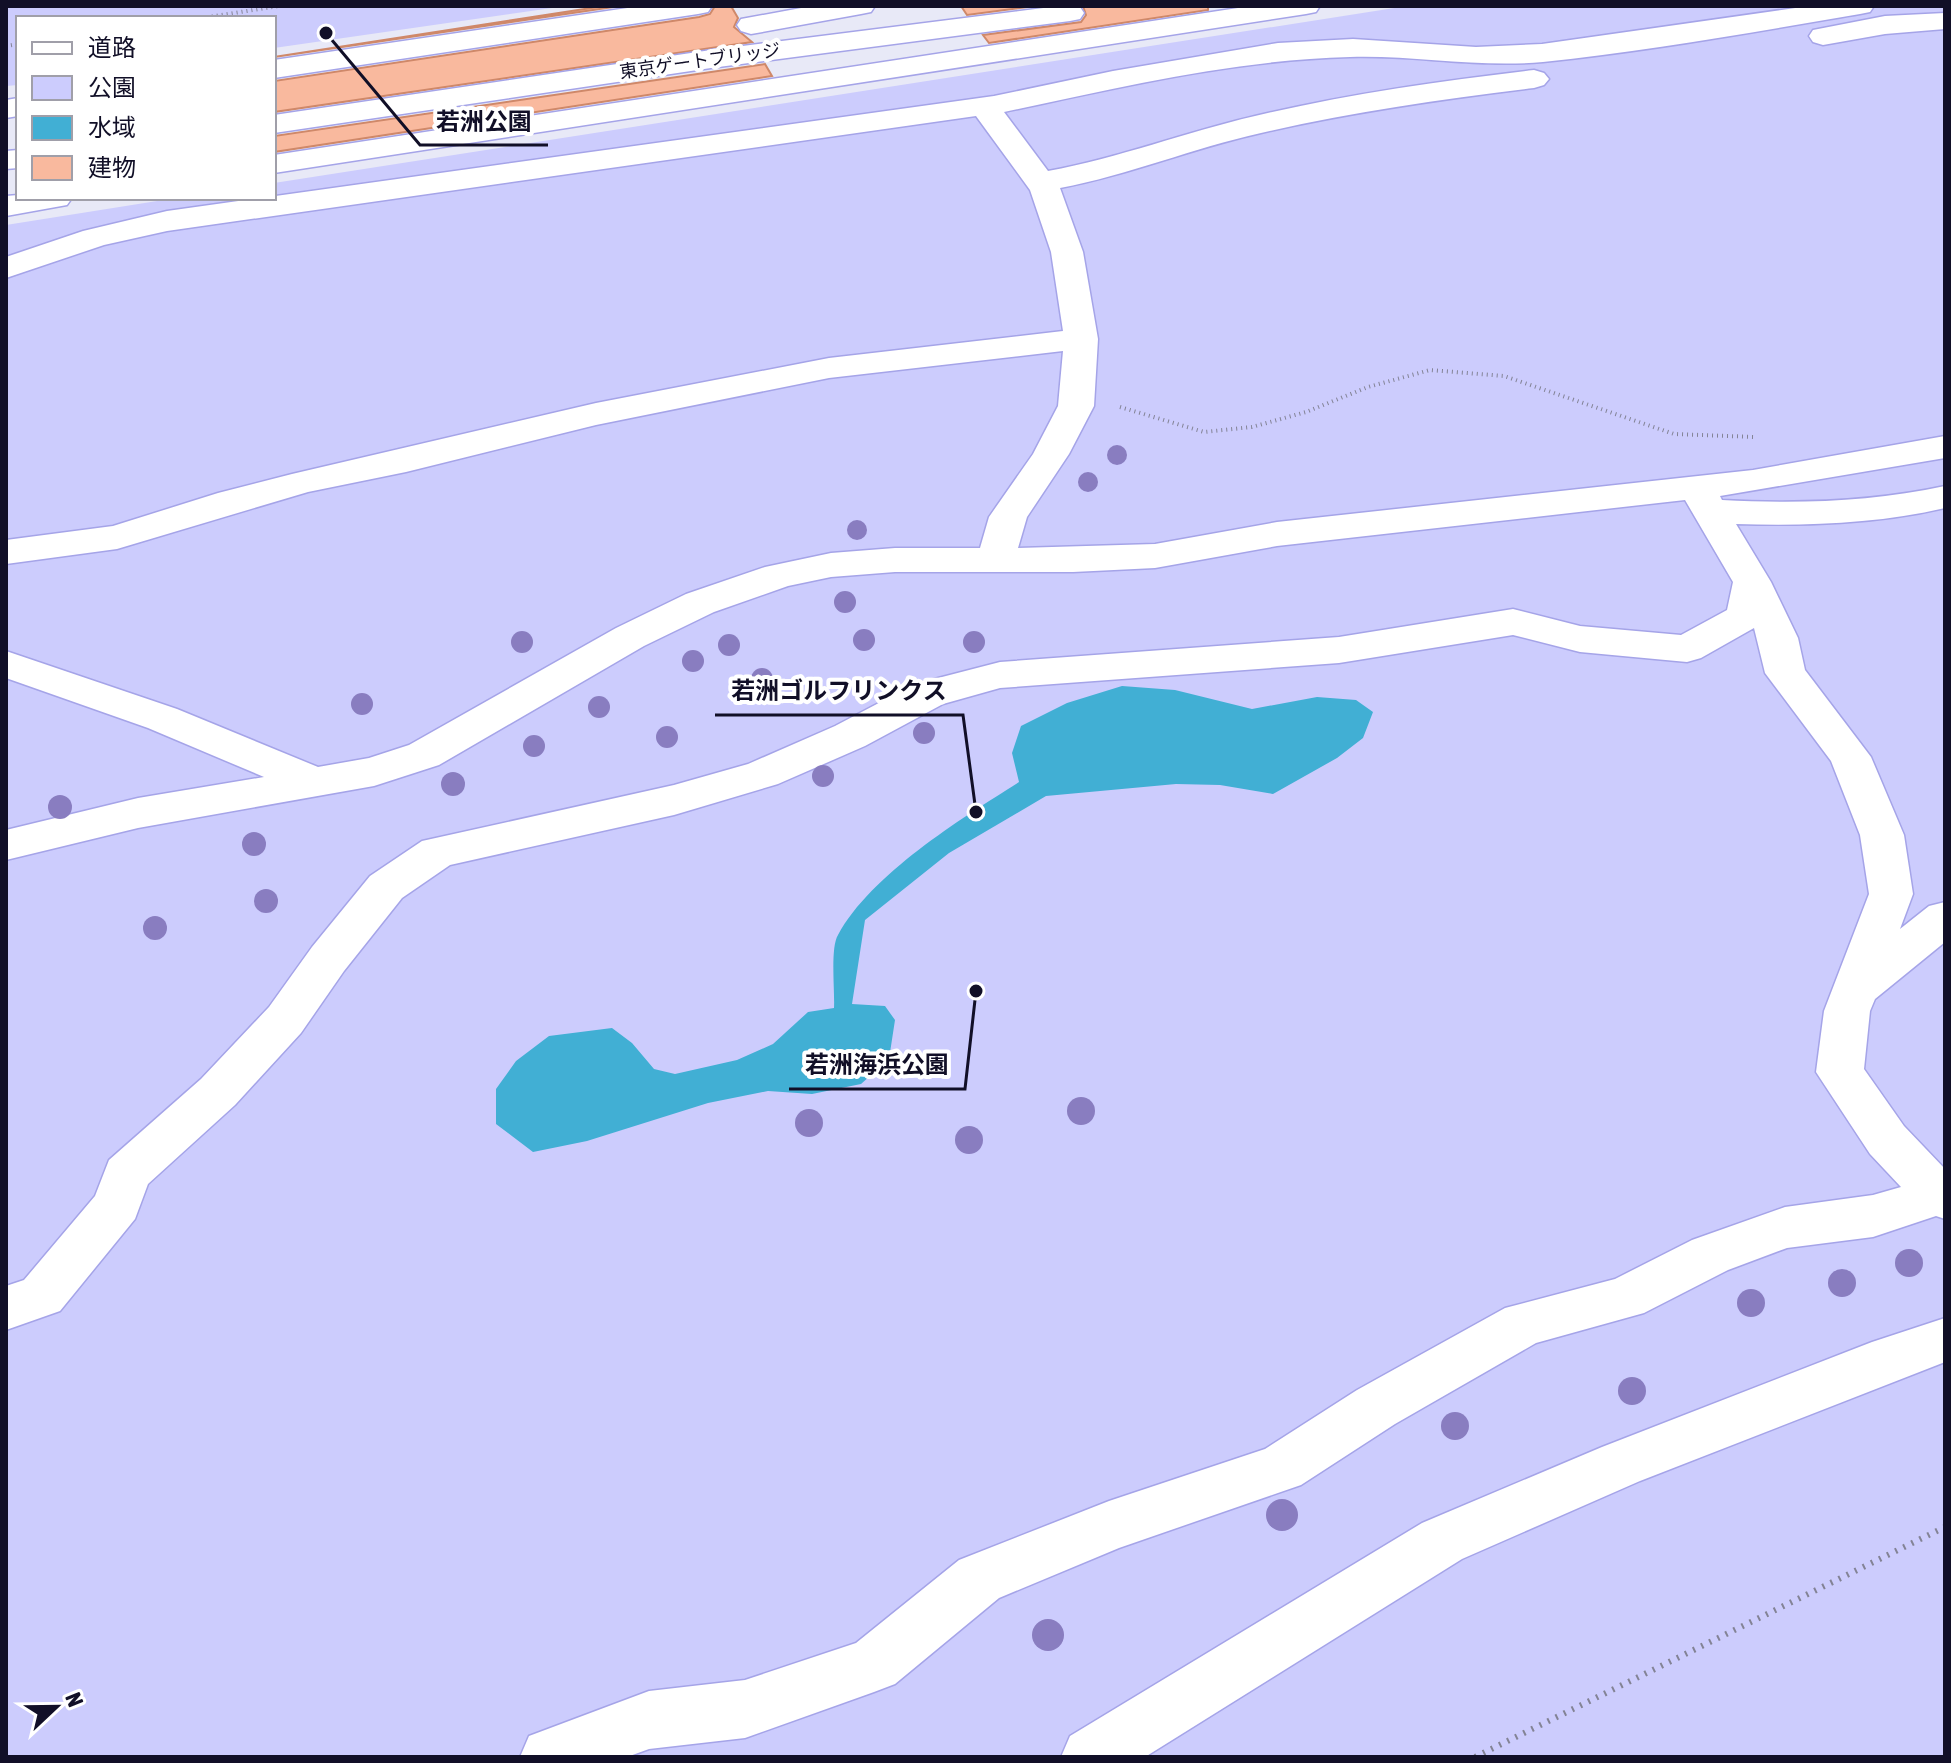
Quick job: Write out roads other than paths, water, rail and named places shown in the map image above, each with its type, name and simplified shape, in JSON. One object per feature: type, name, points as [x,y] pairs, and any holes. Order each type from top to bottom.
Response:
[{"type":"street","points":[[276,69],[698,6]]},
{"type":"street","name":"東京ゲートブリッジ","points":[[276,100],[501,67],[861,6]]},
{"type":"street","name":"東京ゲートブリッジ","points":[[276,124],[711,59],[1128,6]]},
{"type":"street","points":[[276,164],[1306,6]]},
{"type":"street","points":[[6,268],[94,238],[167,221],[984,106],[1278,52],[1353,48],[1476,56],[1542,53],[1860,6]]},
{"type":"street","points":[[1745,53],[1885,25],[1945,21]]},
{"type":"street","points":[[1040,182],[1082,175],[1190,146],[1242,128],[1374,99],[1573,74],[1618,72]]},
{"type":"street","points":[[984,106],[1040,182],[1067,252],[1081,339],[1076,406],[1051,454],[1008,517],[995,560]]},
{"type":"street","points":[[6,206],[44,200]]},
{"type":"street","points":[[6,552],[117,537],[231,501],[596,414],[829,368],[1081,339]]},
{"type":"street","points":[[1703,499],[1753,481],[1945,447]]},
{"type":"street","points":[[6,845],[138,813],[374,772],[424,755],[630,637],[700,603],[779,576],[831,565],[895,560],[1155,556],[1277,534],[1703,499],[1830,515],[1907,506],[1945,497]]},
{"type":"street","points":[[550,1757],[649,1720],[745,1709],[874,1664],[979,1579],[1109,1526],[1282,1468],[1376,1407],[1523,1324],[1626,1298],[1710,1255],[1785,1228],[1873,1216],[1942,1197],[1887,1140],[1840,1072],[1847,1011],[1891,894],[1882,835],[1850,757],[1785,673],[1778,638],[1752,582],[1703,499]]},
{"type":"street","points":[[6,1308],[42,1296],[117,1205],[126,1174],[218,1092],[285,1020],[386,887],[437,852],[674,800],[763,774],[850,736],[929,694],[1000,675],[1339,650],[1513,622],[1580,639],[1687,649],[1745,616],[1752,582]]},
{"type":"street","points":[[6,664],[155,714],[315,783]]},
{"type":"street","points":[[1855,989],[1945,918]]},
{"type":"street","points":[[1091,1757],[1442,1541],[1621,1464],[1891,1358],[1945,1340]]},
{"type":"water","points":[[1122,686],[1175,690],[1252,709],[1317,697],[1356,700],[1373,712],[1363,738],[1337,758],[1273,794],[1220,785],[1176,784],[1046,796],[949,853],[865,920],[852,1004],[885,1006],[895,1020],[889,1059],[861,1084],[812,1094],[768,1091],[708,1103],[587,1141],[533,1152],[496,1124],[496,1089],[516,1061],[549,1036],[612,1028],[632,1043],[654,1069],[675,1074],[737,1060],[773,1044],[808,1012],[834,1008],[833,959],[836,941],[853,912],[872,890],[920,849],[1019,782],[1012,753],[1021,726],[1067,703]]},
{"type":"place","name":"若洲公園","points":[[326,33]]},
{"type":"place","name":"若洲ゴルフリンクス","points":[[976,812]]},
{"type":"place","name":"若洲海浜公園","points":[[976,991]]}]
